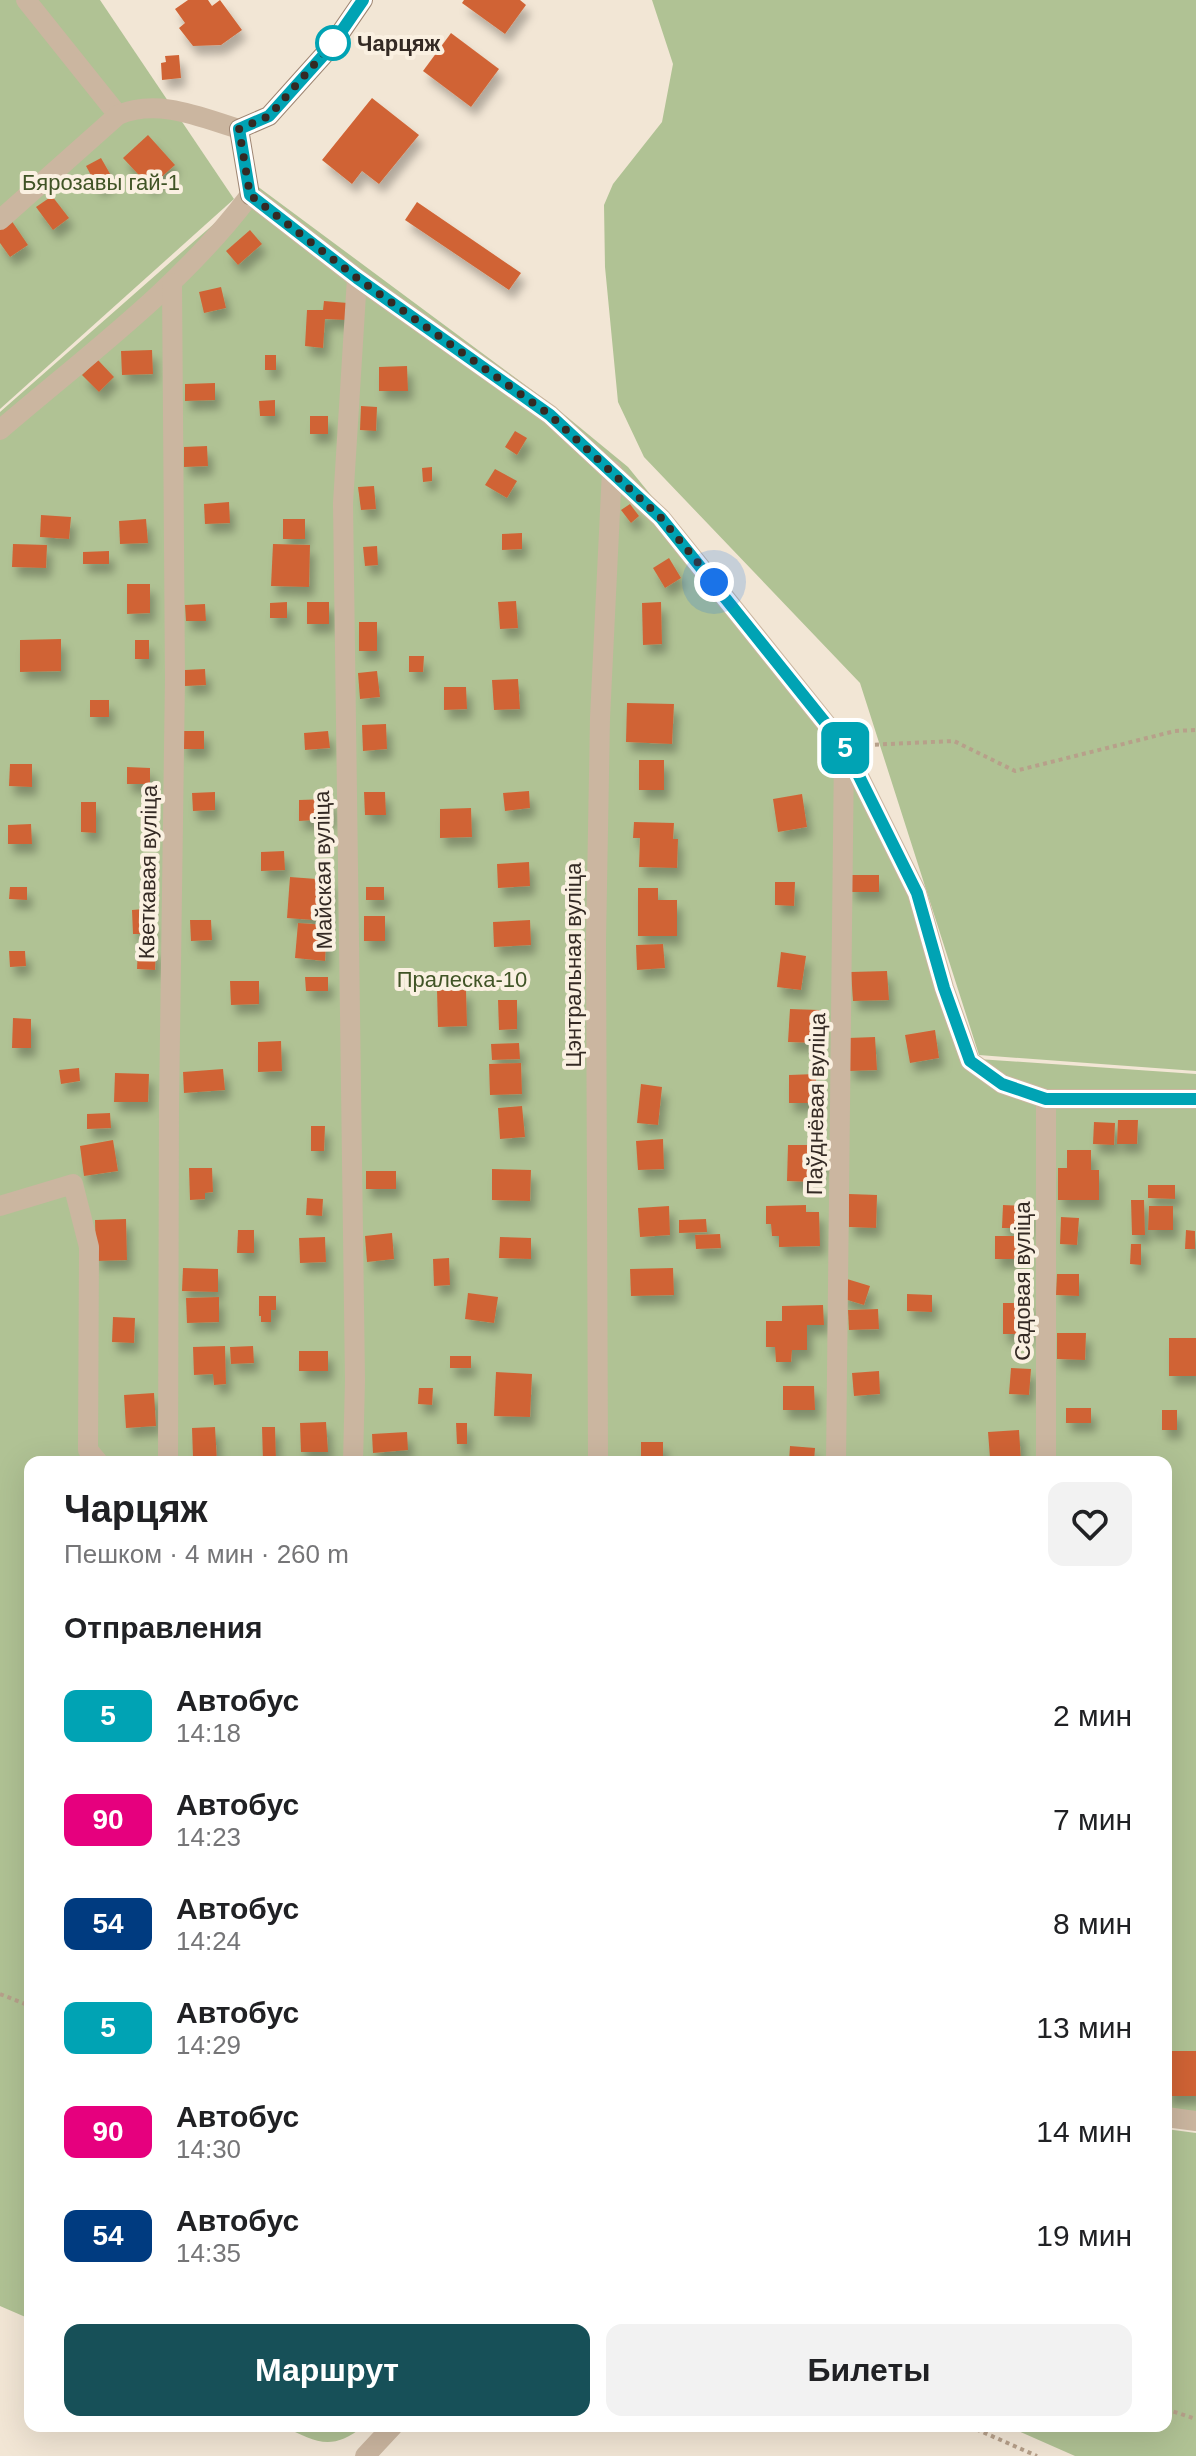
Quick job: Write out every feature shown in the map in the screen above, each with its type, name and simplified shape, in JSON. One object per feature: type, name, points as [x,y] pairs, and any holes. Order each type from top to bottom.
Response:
[{"type":"street","points":[[26,0],[118,115]]},
{"type":"street","points":[[0,220],[118,115],[133,108],[177,111],[239,129],[269,116],[330,48],[363,0]]},
{"type":"street","points":[[239,129],[250,195],[357,278],[550,415],[612,470],[661,518],[844,746],[917,893],[944,988],[970,1061],[1002,1084],[1046,1099],[1196,1099]]},
{"type":"street","points":[[0,430],[172,283],[226,227],[250,195]]},
{"type":"street","name":"Майская вуліца","points":[[353,1456],[355,1380],[343,503],[357,278]]},
{"type":"street","name":"Кветкавая вуліца","points":[[168,1456],[175,678],[172,283]]},
{"type":"street","name":"Цэнтральная вуліца","points":[[598,1456],[596,925],[600,718],[612,470]]},
{"type":"street","name":"Паўднёвая вуліца","points":[[836,1456],[844,746]]},
{"type":"street","name":"Садовая вуліца","points":[[1046,1099],[1046,1456]]},
{"type":"street","points":[[0,1206],[73,1184],[89,1247],[88,1450],[93,1456]]},
{"type":"street","points":[[1172,2118],[1196,2121]]},
{"type":"street","points":[[365,2456],[387,2432]]},
{"type":"path","points":[[844,746],[954,741],[1015,771],[1175,731],[1196,730]]},
{"type":"path","points":[[0,1994],[24,2004]]},
{"type":"path","points":[[1172,2411],[1196,2419]]},
{"type":"path","points":[[983,2432],[1037,2456]]},
{"type":"green space","name":"Бярозавы гай-1","points":[[0,0],[100,0],[234,199],[0,409]]},
{"type":"green space","points":[[652,0],[1196,0],[1196,1071],[979,1055],[860,683],[644,457],[618,402],[605,267],[604,205],[613,184],[662,122],[673,64]]},
{"type":"green space","name":"Пралеска-10","points":[[257,186],[555,407],[628,467],[847,736],[978,1059],[1196,1074],[1196,2127],[1172,2122],[1172,1456],[24,1456],[24,2316],[0,2306],[0,412]]},
{"type":"green space","points":[[1172,2130],[1196,2133],[1196,2456],[1075,2456],[1021,2432],[1172,2432]]},
{"type":"green space","points":[[295,2432],[355,2432],[332,2442],[314,2440]]},
{"type":"building","points":[[188,0],[208,0],[212,6],[220,0],[242,30],[221,45],[193,46],[179,28],[185,23],[175,9]]},
{"type":"building","points":[[464,0],[520,0],[526,5],[505,34],[462,3]]},
{"type":"building","points":[[451,33],[499,69],[471,107],[423,71]]},
{"type":"building","points":[[179,55],[181,78],[162,80],[161,63],[166,62],[165,56]]},
{"type":"building","points":[[372,98],[419,135],[379,184],[362,171],[352,184],[322,160]]},
{"type":"building","points":[[148,135],[175,165],[150,187],[123,158]]},
{"type":"building","points":[[101,158],[113,179],[98,188],[86,166]]},
{"type":"building","points":[[52,196],[69,218],[53,230],[36,207]]},
{"type":"building","points":[[417,202],[521,273],[509,290],[405,220]]},
{"type":"building","points":[[9,217],[28,245],[10,257],[0,243],[0,223]]},
{"type":"building","points":[[250,230],[262,244],[238,265],[226,251]]},
{"type":"building","points":[[221,287],[226,308],[204,313],[199,292]]},
{"type":"building","points":[[324,301],[348,303],[346,320],[325,319],[323,348],[305,346],[307,310],[323,310]]},
{"type":"building","points":[[152,350],[153,374],[122,375],[121,351]]},
{"type":"building","points":[[265,355],[276,355],[276,370],[265,370]]},
{"type":"building","points":[[98,360],[114,377],[99,392],[82,375]]},
{"type":"building","points":[[407,366],[408,391],[379,391],[379,367]]},
{"type":"building","points":[[215,383],[215,400],[185,401],[185,384]]},
{"type":"building","points":[[275,400],[275,416],[260,416],[259,401]]},
{"type":"building","points":[[361,406],[377,407],[376,431],[360,430]]},
{"type":"building","points":[[310,416],[328,416],[328,434],[310,434]]},
{"type":"building","points":[[515,431],[527,438],[517,455],[505,447]]},
{"type":"building","points":[[207,446],[208,466],[184,467],[184,447]]},
{"type":"building","points":[[432,467],[432,481],[423,482],[422,468]]},
{"type":"building","points":[[495,469],[517,481],[507,498],[485,485]]},
{"type":"building","points":[[374,486],[376,509],[361,510],[358,487]]},
{"type":"building","points":[[229,502],[230,523],[205,524],[204,504]]},
{"type":"building","points":[[630,504],[639,516],[631,523],[621,510]]},
{"type":"building","points":[[41,515],[71,517],[69,539],[40,537]]},
{"type":"building","points":[[146,519],[148,543],[120,544],[119,521]]},
{"type":"building","points":[[283,519],[305,519],[305,539],[283,539]]},
{"type":"building","points":[[522,533],[522,549],[502,550],[502,534]]},
{"type":"building","points":[[13,544],[47,545],[46,568],[12,567]]},
{"type":"building","points":[[273,544],[310,545],[309,587],[271,586]]},
{"type":"building","points":[[377,546],[378,565],[365,566],[363,547]]},
{"type":"building","points":[[109,551],[109,564],[83,564],[83,552]]},
{"type":"building","points":[[669,558],[681,578],[665,588],[653,568]]},
{"type":"building","points":[[127,584],[150,584],[150,613],[127,614]]},
{"type":"building","points":[[516,601],[518,628],[500,629],[498,602]]},
{"type":"building","points":[[287,602],[287,618],[270,618],[270,603]]},
{"type":"building","points":[[307,602],[329,602],[329,624],[307,624]]},
{"type":"building","points":[[661,602],[662,644],[643,645],[642,603]]},
{"type":"building","points":[[205,604],[206,621],[186,621],[185,605]]},
{"type":"building","points":[[359,622],[377,622],[377,651],[359,651]]},
{"type":"building","points":[[61,639],[61,671],[20,672],[20,640]]},
{"type":"building","points":[[135,640],[149,640],[149,659],[135,659]]},
{"type":"building","points":[[409,656],[424,656],[423,672],[409,672]]},
{"type":"building","points":[[205,669],[206,685],[185,686],[185,670]]},
{"type":"building","points":[[377,671],[380,697],[360,699],[358,673]]},
{"type":"building","points":[[518,679],[520,709],[494,710],[492,680]]},
{"type":"building","points":[[444,687],[466,687],[467,709],[444,710]]},
{"type":"building","points":[[90,700],[109,700],[109,717],[90,717]]},
{"type":"building","points":[[627,703],[674,704],[672,744],[626,742]]},
{"type":"building","points":[[386,724],[387,749],[363,751],[362,725]]},
{"type":"building","points":[[182,731],[204,731],[204,749],[182,749]]},
{"type":"building","points":[[328,731],[330,748],[305,750],[304,733]]},
{"type":"building","points":[[639,760],[664,760],[664,790],[639,790]]},
{"type":"building","points":[[10,764],[32,764],[32,787],[9,786]]},
{"type":"building","points":[[127,767],[150,768],[150,784],[127,784]]},
{"type":"building","points":[[529,791],[530,808],[505,811],[503,793]]},
{"type":"building","points":[[215,792],[215,810],[193,811],[192,793]]},
{"type":"building","points":[[364,792],[385,792],[386,815],[365,815]]},
{"type":"building","points":[[802,794],[807,827],[778,832],[773,799]]},
{"type":"building","points":[[330,799],[331,819],[299,821],[299,800]]},
{"type":"building","points":[[81,802],[96,802],[96,833],[81,832]]},
{"type":"building","points":[[471,808],[472,837],[440,838],[440,809]]},
{"type":"building","points":[[634,822],[674,823],[673,839],[678,839],[677,868],[639,867],[640,838],[633,838]]},
{"type":"building","points":[[31,824],[32,844],[8,844],[8,825]]},
{"type":"building","points":[[284,851],[285,870],[261,871],[261,852]]},
{"type":"building","points":[[529,862],[530,886],[498,888],[497,864]]},
{"type":"building","points":[[850,875],[879,875],[879,892],[850,892]]},
{"type":"building","points":[[290,877],[330,880],[327,921],[287,918]]},
{"type":"building","points":[[775,882],[795,882],[794,906],[775,905]]},
{"type":"building","points":[[10,887],[27,887],[27,900],[9,899]]},
{"type":"building","points":[[366,887],[384,887],[384,900],[366,900]]},
{"type":"building","points":[[638,888],[658,888],[658,900],[677,900],[677,936],[638,936]]},
{"type":"building","points":[[144,909],[144,920],[150,920],[151,934],[133,934],[132,910]]},
{"type":"building","points":[[364,916],[385,916],[385,941],[364,941]]},
{"type":"building","points":[[190,920],[211,920],[212,940],[191,941]]},
{"type":"building","points":[[530,920],[531,945],[494,947],[493,922]]},
{"type":"building","points":[[298,923],[327,925],[325,961],[295,958]]},
{"type":"building","points":[[663,944],[665,968],[637,970],[636,945]]},
{"type":"building","points":[[138,949],[156,949],[155,970],[137,969]]},
{"type":"building","points":[[9,951],[25,951],[26,966],[10,967]]},
{"type":"building","points":[[781,952],[806,956],[801,990],[777,987]]},
{"type":"building","points":[[887,971],[889,1000],[853,1001],[851,972]]},
{"type":"building","points":[[305,977],[328,977],[328,991],[306,991]]},
{"type":"building","points":[[230,981],[259,981],[259,1004],[231,1005]]},
{"type":"building","points":[[437,990],[466,990],[467,1026],[438,1027]]},
{"type":"building","points":[[498,1000],[517,1000],[517,1029],[499,1030]]},
{"type":"building","points":[[790,1009],[819,1010],[818,1043],[788,1042]]},
{"type":"building","points":[[13,1018],[31,1019],[31,1048],[12,1048]]},
{"type":"building","points":[[935,1030],[939,1058],[910,1063],[905,1035]]},
{"type":"building","points":[[875,1037],[877,1070],[849,1071],[848,1038]]},
{"type":"building","points":[[281,1041],[282,1071],[258,1072],[258,1042]]},
{"type":"building","points":[[519,1043],[520,1059],[492,1060],[491,1044]]},
{"type":"building","points":[[521,1063],[522,1094],[490,1095],[489,1064]]},
{"type":"building","points":[[79,1068],[80,1081],[61,1084],[59,1070]]},
{"type":"building","points":[[223,1069],[225,1090],[184,1093],[183,1072]]},
{"type":"building","points":[[115,1073],[149,1074],[148,1102],[114,1102]]},
{"type":"building","points":[[816,1074],[816,1103],[789,1103],[789,1075]]},
{"type":"building","points":[[641,1084],[662,1087],[658,1125],[637,1123]]},
{"type":"building","points":[[522,1106],[525,1137],[500,1139],[498,1108]]},
{"type":"building","points":[[110,1113],[111,1128],[87,1129],[87,1114]]},
{"type":"building","points":[[1118,1120],[1138,1120],[1137,1144],[1117,1144]]},
{"type":"building","points":[[1094,1122],[1115,1123],[1114,1145],[1093,1144]]},
{"type":"building","points":[[311,1126],[325,1126],[324,1151],[311,1151]]},
{"type":"building","points":[[663,1139],[664,1169],[638,1170],[636,1141]]},
{"type":"building","points":[[113,1140],[118,1171],[84,1176],[80,1146]]},
{"type":"building","points":[[788,1145],[826,1145],[825,1163],[818,1163],[817,1182],[787,1181]]},
{"type":"building","points":[[1067,1150],[1091,1150],[1091,1170],[1099,1170],[1099,1200],[1058,1200],[1058,1168],[1067,1168]]},
{"type":"building","points":[[189,1168],[212,1168],[213,1192],[205,1193],[205,1199],[190,1200]]},
{"type":"building","points":[[492,1169],[531,1170],[530,1201],[492,1200]]},
{"type":"building","points":[[366,1171],[396,1171],[396,1189],[366,1189]]},
{"type":"building","points":[[1148,1185],[1175,1185],[1175,1199],[1148,1198]]},
{"type":"building","points":[[849,1194],[877,1195],[876,1228],[849,1227]]},
{"type":"building","points":[[307,1198],[323,1199],[322,1216],[306,1215]]},
{"type":"building","points":[[1131,1200],[1144,1200],[1145,1235],[1132,1235]]},
{"type":"building","points":[[806,1205],[806,1212],[819,1212],[820,1246],[779,1247],[779,1236],[772,1236],[771,1224],[766,1224],[766,1206]]},
{"type":"building","points":[[1003,1205],[1028,1206],[1027,1228],[1002,1228]]},
{"type":"building","points":[[669,1206],[670,1235],[640,1237],[638,1208]]},
{"type":"building","points":[[1149,1206],[1173,1206],[1173,1230],[1148,1230]]},
{"type":"building","points":[[1061,1217],[1079,1218],[1077,1245],[1060,1244]]},
{"type":"building","points":[[126,1219],[127,1260],[96,1261],[95,1220]]},
{"type":"building","points":[[706,1219],[707,1232],[679,1233],[679,1220]]},
{"type":"building","points":[[238,1230],[254,1230],[254,1253],[237,1253]]},
{"type":"building","points":[[1186,1230],[1195,1231],[1195,1249],[1185,1249]]},
{"type":"building","points":[[392,1233],[394,1259],[367,1262],[365,1236]]},
{"type":"building","points":[[720,1234],[721,1248],[696,1249],[695,1235]]},
{"type":"building","points":[[995,1236],[1023,1236],[1023,1259],[995,1259]]},
{"type":"building","points":[[325,1237],[326,1262],[300,1263],[299,1238]]},
{"type":"building","points":[[500,1237],[531,1238],[531,1259],[499,1258]]},
{"type":"building","points":[[1131,1244],[1141,1244],[1141,1265],[1130,1264]]},
{"type":"building","points":[[449,1258],[450,1285],[434,1286],[433,1259]]},
{"type":"building","points":[[183,1268],[218,1269],[218,1292],[182,1291]]},
{"type":"building","points":[[673,1268],[674,1295],[631,1296],[630,1269]]},
{"type":"building","points":[[1057,1274],[1079,1274],[1079,1296],[1056,1295]]},
{"type":"building","points":[[847,1279],[870,1286],[864,1305],[841,1298]]},
{"type":"building","points":[[468,1293],[498,1297],[494,1323],[465,1319]]},
{"type":"building","points":[[907,1294],[932,1295],[932,1312],[907,1311]]},
{"type":"building","points":[[259,1296],[276,1296],[276,1310],[271,1310],[271,1322],[261,1322]]},
{"type":"building","points":[[219,1297],[219,1322],[187,1323],[186,1298]]},
{"type":"building","points":[[1003,1303],[1028,1303],[1029,1334],[1003,1334]]},
{"type":"building","points":[[823,1305],[824,1325],[807,1325],[807,1350],[792,1350],[791,1362],[776,1362],[775,1347],[766,1347],[766,1321],[782,1321],[782,1306]]},
{"type":"building","points":[[878,1309],[879,1329],[849,1330],[848,1310]]},
{"type":"building","points":[[113,1317],[135,1318],[134,1343],[112,1342]]},
{"type":"building","points":[[1057,1333],[1086,1333],[1085,1360],[1057,1359]]},
{"type":"building","points":[[1169,1338],[1196,1338],[1196,1376],[1169,1376]]},
{"type":"building","points":[[225,1346],[226,1384],[214,1385],[213,1374],[194,1375],[193,1347]]},
{"type":"building","points":[[253,1346],[254,1363],[231,1364],[230,1347]]},
{"type":"building","points":[[299,1351],[328,1351],[328,1371],[299,1371]]},
{"type":"building","points":[[450,1356],[471,1356],[471,1368],[450,1368]]},
{"type":"building","points":[[1011,1368],[1031,1369],[1029,1395],[1009,1394]]},
{"type":"building","points":[[879,1371],[880,1394],[854,1396],[852,1373]]},
{"type":"building","points":[[496,1372],[532,1374],[530,1417],[494,1416]]},
{"type":"building","points":[[783,1386],[814,1386],[815,1410],[783,1410]]},
{"type":"building","points":[[419,1388],[433,1388],[432,1405],[418,1404]]},
{"type":"building","points":[[154,1393],[156,1426],[126,1428],[124,1395]]},
{"type":"building","points":[[1066,1408],[1091,1408],[1091,1423],[1066,1423]]},
{"type":"building","points":[[1162,1410],[1177,1410],[1177,1430],[1162,1430]]},
{"type":"building","points":[[326,1422],[328,1452],[301,1452],[300,1423]]},
{"type":"building","points":[[456,1423],[467,1423],[467,1444],[457,1444]]},
{"type":"building","points":[[215,1427],[217,1456],[193,1456],[192,1428]]},
{"type":"building","points":[[262,1427],[275,1427],[276,1456],[263,1456]]},
{"type":"building","points":[[1019,1430],[1021,1456],[990,1456],[988,1432]]},
{"type":"building","points":[[407,1432],[408,1450],[373,1453],[372,1434]]},
{"type":"building","points":[[641,1442],[663,1442],[663,1456],[641,1456]]},
{"type":"building","points":[[790,1446],[815,1448],[814,1456],[789,1456]]},
{"type":"building","points":[[1172,2051],[1196,2051],[1196,2096],[1172,2096]]},
{"type":"bus line","name":"5","points":[[363,0],[330,48],[269,116],[239,129],[250,195],[357,278],[550,415],[661,518],[844,746],[917,893],[944,988],[970,1061],[1002,1084],[1046,1099],[1196,1099]]},
{"type":"place","name":"Чарцяж","points":[[333,43]]},
{"type":"route","points":[[333,43],[269,116],[239,129],[250,195],[357,278],[550,415],[661,518],[714,582]]}]
